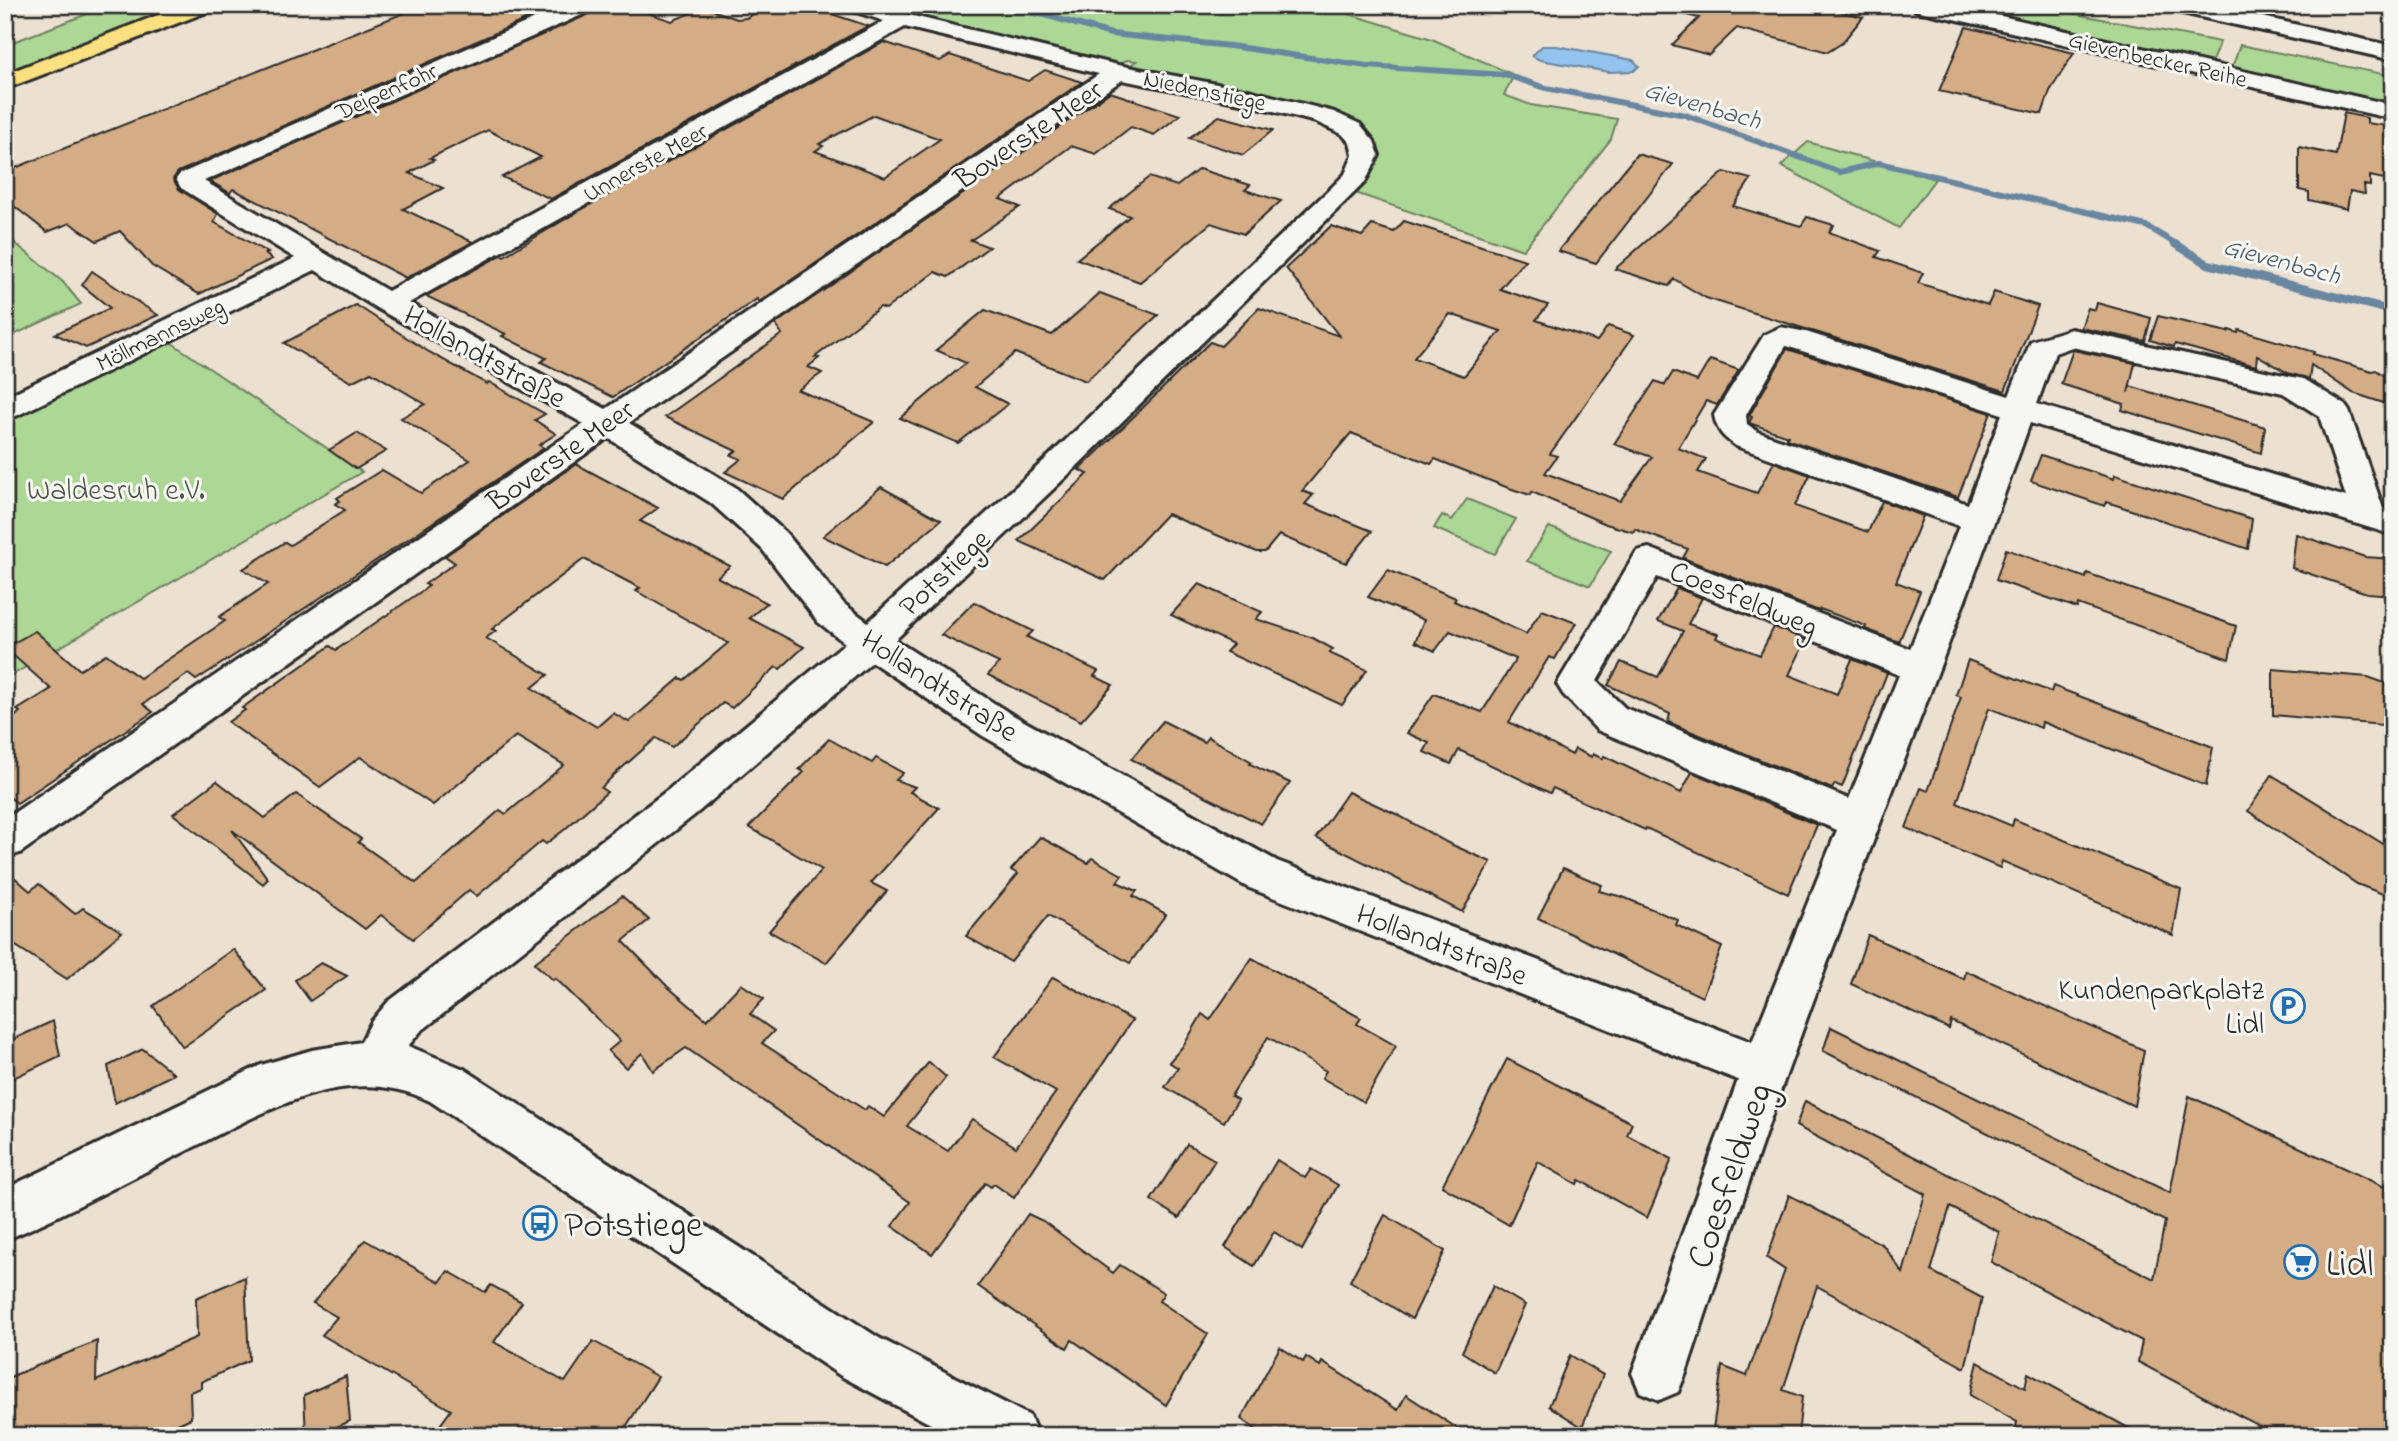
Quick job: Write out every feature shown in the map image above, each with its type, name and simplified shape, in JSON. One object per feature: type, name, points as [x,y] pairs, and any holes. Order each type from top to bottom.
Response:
[{"type":"main road","points":[[5,82],[204,5]]},
{"type":"street","name":"Deipenfohr","points":[[189,179],[585,5]]},
{"type":"street","name":"Niedenstiege","points":[[858,5],[902,20],[1118,72],[1248,97],[1325,117],[1351,129],[1362,141],[1366,155],[1356,177],[1339,195]]},
{"type":"street","name":"Gievenbecker Reihe","points":[[1923,5],[2393,112]]},
{"type":"street","points":[[2178,5],[2246,12],[2393,52]]},
{"type":"street","name":"Unnerste Meer","points":[[388,303],[902,20]]},
{"type":"street","name":"Boverste Meer","points":[[5,841],[1118,72]]},
{"type":"street","name":"Hollandtstraße","points":[[189,179],[190,183],[314,260],[607,423],[733,502],[774,541],[831,613],[869,642],[1050,756],[1262,874],[1765,1069]]},
{"type":"street","name":"Potstiege","points":[[374,1064],[388,1036],[404,1017],[773,728],[869,642],[1339,195]]},
{"type":"street","name":"Möllmannsweg","points":[[5,409],[314,260]]},
{"type":"street","name":"Coesfeldweg","points":[[1977,520],[1747,439],[1732,428],[1730,415],[1774,341],[1781,336],[1796,338],[2021,410],[2381,519]]},
{"type":"street","name":"Coesfeldweg","points":[[1660,1373],[1765,1069],[1957,579],[2042,347],[2071,338],[2292,386],[2333,411],[2381,519]]},
{"type":"street","name":"Coesfeldweg","points":[[1861,822],[1611,719],[1576,684],[1648,560],[1920,668]]},
{"type":"street","points":[[5,1215],[278,1081],[312,1070],[374,1064],[416,1070],[447,1085],[860,1357],[1010,1436]]},
{"type":"green space","points":[[111,5],[186,5],[5,73],[5,45]]},
{"type":"green space","points":[[869,5],[1031,5],[1090,15],[1104,5],[1319,5],[1432,39],[1514,75],[1504,95],[1531,105],[1617,119],[1611,139],[1523,250],[1358,194],[1373,156],[1367,140],[1250,95],[1129,66],[1137,61],[1127,60],[1116,66]]},
{"type":"green space","points":[[1939,5],[2030,5],[2220,42],[2211,63]]},
{"type":"green space","points":[[2240,45],[2393,76],[2393,105],[2232,68]]},
{"type":"green space","points":[[1808,142],[1935,179],[1899,228],[1781,166]]},
{"type":"green space","points":[[5,235],[63,282],[81,304],[5,339]]},
{"type":"green space","name":"Waldesruh e.V.","points":[[169,341],[362,472],[5,679],[5,422]]},
{"type":"green space","points":[[1467,499],[1516,519],[1495,554],[1434,528],[1442,515],[1452,520]]},
{"type":"green space","points":[[1549,527],[1611,551],[1590,586],[1527,561]]},
{"type":"water","points":[[1542,46],[1557,46],[1633,60],[1639,66],[1634,71],[1609,72],[1540,60],[1532,56]]},
{"type":"building","points":[[424,5],[559,5],[178,172],[173,179],[179,189],[218,214],[214,222],[268,253],[265,254],[272,259],[199,294],[152,266],[120,231],[97,241],[70,223],[47,232],[5,199],[5,172]]},
{"type":"building","points":[[598,5],[624,5],[672,21],[704,7],[737,19],[746,18],[770,5],[805,5],[868,26],[551,199],[502,177],[541,157],[488,130],[430,158],[434,160],[409,173],[443,188],[403,209],[473,242],[406,278],[233,189],[230,193],[210,181],[594,12]]},
{"type":"building","points":[[1683,5],[1815,5],[1863,17],[1842,43],[1828,52],[1737,28],[1709,55],[1672,45],[1699,18],[1682,14]]},
{"type":"building","points":[[1966,27],[2074,53],[2050,91],[2042,114],[1939,91]]},
{"type":"building","points":[[884,42],[940,61],[950,55],[1028,81],[1045,70],[1082,82],[759,302],[757,299],[613,397],[541,362],[546,358],[502,336],[506,334],[426,296],[501,255],[504,256],[579,211]],"holes":[[[874,115],[940,139],[885,177],[815,151],[823,146],[819,144]]]},
{"type":"building","points":[[1110,92],[1180,115],[1154,135],[1131,127],[1096,154],[1071,146],[1000,199],[1020,207],[971,240],[989,247],[948,277],[935,272],[886,309],[880,307],[815,357],[819,358],[808,367],[822,373],[798,390],[874,422],[783,499],[725,472],[741,459],[731,455],[736,451],[665,417],[782,334],[775,324]]},
{"type":"building","points":[[2344,113],[2367,118],[2367,123],[2393,127],[2393,181],[2370,176],[2370,186],[2364,185],[2365,194],[2350,191],[2347,209],[2309,200],[2309,192],[2299,190],[2299,147],[2336,155]]},
{"type":"building","points":[[1219,116],[1273,130],[1243,155],[1189,138]]},
{"type":"building","points":[[1637,154],[1673,164],[1596,263],[1558,251]]},
{"type":"building","points":[[1199,169],[1250,185],[1245,190],[1281,201],[1244,234],[1211,223],[1140,282],[1077,259],[1130,216],[1109,209],[1149,177],[1177,186]]},
{"type":"building","points":[[1724,172],[1751,179],[1733,206],[1801,226],[1807,217],[1834,225],[1829,232],[1880,251],[1876,257],[1923,273],[1918,283],[1988,305],[1994,292],[2038,306],[2005,391],[1706,298],[1674,279],[1669,286],[1615,269]]},
{"type":"building","points":[[1404,221],[1525,260],[1500,289],[1548,305],[1536,320],[1597,341],[1608,326],[1634,335],[1550,454],[1557,456],[1545,473],[1620,501],[1652,457],[1614,444],[1655,381],[1665,385],[1673,372],[1697,381],[1710,360],[1739,370],[1717,405],[1706,401],[1678,448],[1706,459],[1698,472],[1757,493],[1774,462],[1810,475],[1795,506],[1868,532],[1882,501],[1923,516],[1896,582],[1920,591],[1899,642],[1865,629],[1866,626],[1820,609],[1819,611],[1683,558],[1688,549],[1635,529],[1633,532],[1606,524],[1532,492],[1530,495],[1506,487],[1435,459],[1431,464],[1351,433],[1302,491],[1313,495],[1305,504],[1372,531],[1346,563],[1279,535],[1265,552],[1257,552],[1167,514],[1105,580],[1019,541],[1088,474],[1079,470],[1210,342],[1221,346],[1259,308],[1339,336],[1286,268],[1331,226],[1362,236],[1372,225],[1394,232]],"holes":[[[1450,314],[1501,331],[1464,376],[1414,358]]]},
{"type":"building","points":[[92,271],[158,315],[86,348],[55,334],[110,308],[82,285]]},
{"type":"building","points":[[1100,293],[1158,315],[1086,381],[1015,353],[975,387],[1008,404],[958,443],[900,418],[966,363],[936,350],[985,310],[1052,335]]},
{"type":"building","points":[[2097,303],[2151,318],[2145,341],[2081,328],[2088,308],[2095,310]]},
{"type":"building","points":[[356,305],[429,352],[545,414],[535,420],[556,434],[539,445],[544,448],[238,653],[196,680],[188,674],[143,704],[153,712],[17,803],[5,794],[5,726],[20,712],[17,710],[51,689],[5,648],[35,631],[80,670],[106,654],[140,678],[225,621],[219,617],[268,584],[243,569],[285,542],[290,545],[345,510],[335,504],[340,501],[337,498],[382,470],[421,493],[470,460],[401,418],[425,404],[371,372],[351,382],[284,343]]},
{"type":"building","points":[[2158,316],[2228,332],[2238,333],[2239,330],[2314,352],[2313,354],[2376,370],[2393,381],[2393,406],[2353,393],[2311,365],[2309,379],[2288,373],[2257,355],[2256,366],[2150,340]]},
{"type":"building","points":[[1787,349],[1991,413],[1958,497],[1786,439],[1788,436],[1749,423],[1752,417],[1749,416]]},
{"type":"building","points":[[2073,350],[2135,363],[2128,393],[2130,386],[2265,427],[2261,453],[2122,410],[2124,404],[2061,384]]},
{"type":"building","points":[[357,433],[386,451],[356,469],[329,450]]},
{"type":"building","points":[[2041,455],[2114,479],[2115,475],[2252,519],[2248,549],[2107,502],[2105,506],[2031,481]]},
{"type":"building","points":[[576,464],[658,508],[640,521],[730,566],[717,577],[767,603],[749,618],[804,647],[780,669],[776,667],[732,708],[723,703],[672,747],[656,738],[601,788],[607,792],[564,830],[546,844],[542,841],[477,896],[469,890],[413,939],[381,915],[365,929],[232,830],[268,879],[263,884],[173,814],[217,781],[265,818],[296,794],[361,839],[358,842],[416,883],[500,810],[506,814],[564,765],[516,736],[433,805],[360,757],[320,787],[228,722],[245,710],[242,708],[330,646],[336,650],[429,586],[425,584],[455,563],[445,556]],"holes":[[[584,559],[640,588],[636,591],[728,643],[684,680],[680,678],[629,722],[613,713],[597,727],[532,688],[548,675],[486,638],[496,631],[492,629]]]},
{"type":"building","points":[[881,487],[941,520],[885,567],[823,536]]},
{"type":"building","points":[[2296,534],[2365,557],[2393,559],[2393,595],[2367,593],[2292,568]]},
{"type":"building","points":[[2006,549],[2086,578],[2087,573],[2236,626],[2229,659],[2078,604],[2077,608],[1996,580]]},
{"type":"building","points":[[1388,570],[1456,598],[1454,601],[1526,634],[1542,610],[1576,623],[1555,659],[1549,657],[1509,722],[1572,755],[1575,749],[1592,757],[1593,754],[1603,759],[1604,756],[1681,793],[1692,772],[1817,825],[1788,894],[1646,828],[1645,830],[1553,788],[1550,793],[1459,750],[1451,764],[1424,752],[1429,743],[1407,733],[1434,694],[1482,712],[1516,659],[1450,631],[1435,651],[1415,642],[1424,620],[1368,597]]},
{"type":"building","points":[[1199,584],[1262,612],[1256,619],[1313,638],[1333,649],[1329,653],[1367,670],[1342,705],[1226,652],[1233,644],[1171,615]]},
{"type":"building","points":[[1677,588],[1702,598],[1688,624],[1718,634],[1716,638],[1760,655],[1774,627],[1806,640],[1789,675],[1837,694],[1852,659],[1887,673],[1842,787],[1835,784],[1832,789],[1668,722],[1670,714],[1608,685],[1621,662],[1658,677],[1683,631],[1658,621]]},
{"type":"building","points":[[974,602],[1033,631],[1027,637],[1098,671],[1094,676],[1113,685],[1081,721],[988,675],[999,663],[941,635]]},
{"type":"building","points":[[1968,660],[2051,692],[2053,686],[2213,747],[2206,786],[2042,722],[2041,728],[1989,708],[1957,803],[2012,826],[2014,819],[2181,889],[2173,935],[2002,861],[2000,868],[1906,828],[1921,788],[1928,791],[1961,697],[1956,695]]},
{"type":"building","points":[[2273,669],[2368,677],[2393,686],[2393,726],[2273,715]]},
{"type":"building","points":[[1163,721],[1204,742],[1208,737],[1252,762],[1250,764],[1290,783],[1261,824],[1131,759]]},
{"type":"building","points":[[829,739],[872,763],[876,758],[903,773],[896,780],[915,787],[910,792],[939,808],[871,883],[887,891],[826,963],[769,931],[822,870],[749,827],[804,772],[799,769]]},
{"type":"building","points":[[2272,775],[2393,850],[2393,898],[2357,884],[2248,811]]},
{"type":"building","points":[[1348,792],[1491,862],[1462,912],[1316,838]]},
{"type":"building","points":[[1040,837],[1088,863],[1092,858],[1122,875],[1117,882],[1137,891],[1133,896],[1166,914],[1130,963],[1048,916],[1011,962],[966,936],[1018,874],[1011,870]]},
{"type":"building","points":[[1563,868],[1602,885],[1599,891],[1623,897],[1678,920],[1676,925],[1722,947],[1702,997],[1538,918]]},
{"type":"building","points":[[5,869],[30,891],[39,884],[75,914],[83,908],[122,932],[67,979],[5,939]]},
{"type":"building","points":[[622,896],[649,920],[623,941],[668,987],[707,1020],[741,984],[764,999],[750,1014],[774,1031],[762,1043],[865,1110],[868,1106],[884,1117],[929,1062],[946,1077],[907,1126],[948,1151],[972,1119],[1016,1147],[1056,1092],[994,1057],[1053,977],[1132,1020],[1014,1198],[994,1184],[991,1187],[985,1183],[932,1254],[892,1226],[910,1202],[686,1048],[653,1071],[642,1053],[626,1068],[608,1051],[620,1041],[555,978],[553,980],[534,963]]},
{"type":"building","points":[[1868,935],[1964,979],[1966,971],[2144,1050],[2134,1106],[1951,1021],[1949,1029],[1851,984]]},
{"type":"building","points":[[233,949],[266,990],[183,1047],[153,1006]]},
{"type":"building","points":[[1252,958],[1361,1018],[1357,1024],[1396,1046],[1364,1102],[1322,1078],[1326,1071],[1268,1037],[1231,1096],[1238,1100],[1224,1122],[1165,1087],[1178,1068],[1169,1062],[1184,1045],[1202,1014],[1210,1020]]},
{"type":"building","points":[[321,963],[347,976],[310,1001],[295,980]]},
{"type":"building","points":[[53,1021],[60,1056],[5,1082],[5,1043]]},
{"type":"building","points":[[1831,1027],[2170,1193],[2189,1096],[2393,1191],[2393,1436],[2278,1436],[2138,1362],[2142,1341],[1991,1262],[1999,1232],[1950,1207],[1931,1271],[1982,1298],[1965,1368],[1817,1286],[1783,1390],[1802,1397],[1798,1436],[1712,1436],[1722,1366],[1747,1376],[1785,1270],[1767,1258],[1789,1195],[1883,1245],[1903,1273],[1925,1194],[1796,1126],[1805,1101],[2154,1279],[2165,1221],[1823,1051]]},
{"type":"building","points":[[143,1049],[174,1074],[115,1103],[108,1066]]},
{"type":"building","points":[[1507,1059],[1632,1123],[1627,1135],[1672,1159],[1647,1218],[1579,1180],[1577,1184],[1538,1162],[1509,1225],[1442,1186]]},
{"type":"building","points":[[1187,1144],[1215,1160],[1179,1218],[1151,1200]]},
{"type":"building","points":[[1277,1160],[1305,1178],[1311,1169],[1338,1185],[1302,1250],[1274,1232],[1254,1266],[1225,1247]]},
{"type":"building","points":[[1028,1214],[1043,1221],[1113,1273],[1120,1265],[1164,1293],[1159,1301],[1208,1334],[1166,1405],[1072,1340],[1067,1348],[978,1286]]},
{"type":"building","points":[[1385,1215],[1445,1251],[1412,1319],[1350,1281]]},
{"type":"building","points":[[365,1240],[440,1282],[448,1271],[485,1292],[491,1285],[522,1302],[494,1342],[565,1382],[593,1341],[658,1377],[620,1436],[432,1436],[451,1410],[322,1335],[337,1317],[313,1303]]},
{"type":"building","points":[[245,1277],[249,1360],[201,1382],[201,1388],[190,1392],[191,1418],[152,1436],[5,1436],[5,1379],[97,1341],[96,1381],[197,1337],[196,1298]]},
{"type":"building","points":[[1493,1286],[1525,1305],[1495,1373],[1462,1352]]},
{"type":"building","points":[[1280,1347],[1303,1362],[1306,1357],[1320,1366],[1322,1362],[1398,1410],[1406,1395],[1469,1436],[1265,1436],[1241,1419]]},
{"type":"building","points":[[1570,1355],[1603,1375],[1582,1427],[1549,1406]]},
{"type":"building","points":[[1978,1362],[2025,1388],[2028,1373],[2143,1436],[2014,1436],[2017,1422],[1970,1395]]},
{"type":"building","points":[[346,1376],[350,1421],[317,1436],[306,1436],[304,1395]]},
{"type":"waterway","name":"Gievenbach","points":[[981,5],[1045,15],[1111,34],[1230,46],[1367,66],[1506,75],[1546,88],[1685,115],[1840,172],[1879,163],[2146,226],[2178,245]]},
{"type":"waterway","name":"Gievenbach","points":[[2175,244],[2208,264],[2393,311]]},
{"type":"place","name":"Kundenparkplatz Lidl","points":[[2288,1006]]},
{"type":"place","name":"Potstiege","points":[[540,1223]]},
{"type":"place","name":"Lidl","points":[[2301,1262]]}]
